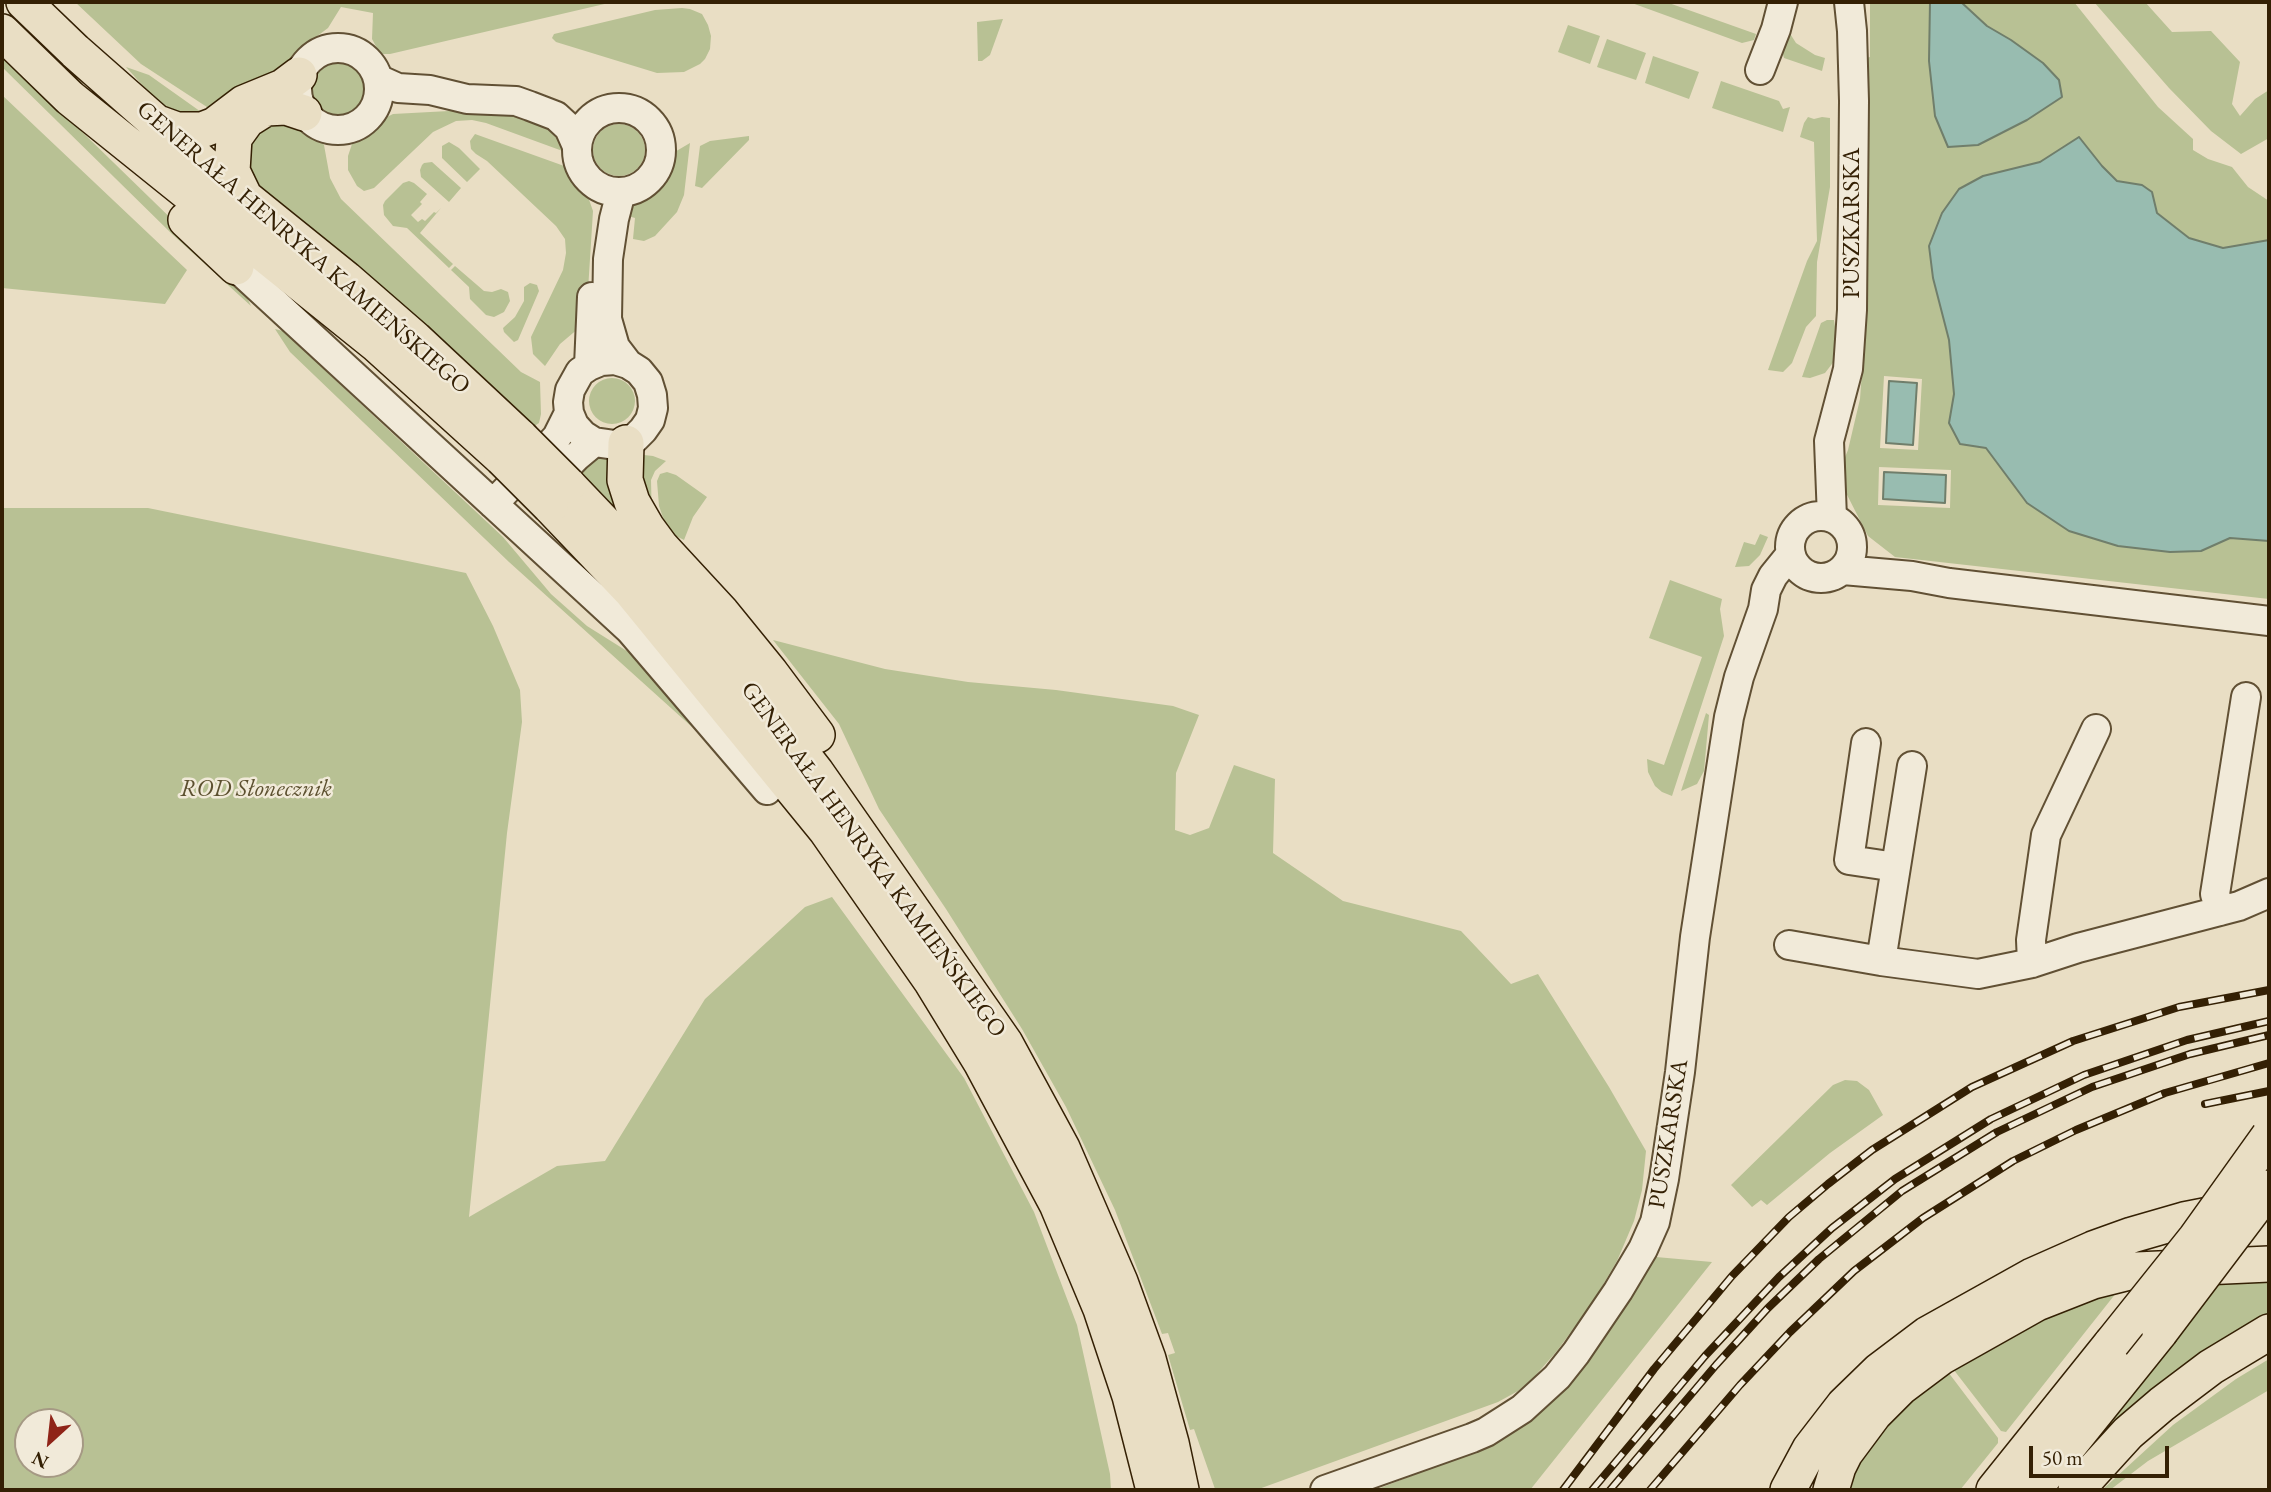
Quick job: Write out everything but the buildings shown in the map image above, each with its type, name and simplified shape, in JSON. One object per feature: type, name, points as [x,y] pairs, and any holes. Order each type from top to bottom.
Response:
[{"type":"main road","name":"GENERAŁA HENRYKA KAMIEŃSKIEGO","points":[[24,2],[155,122],[415,339],[511,448],[559,495],[630,550],[732,665],[816,772],[1006,1043],[1062,1148],[1120,1282],[1148,1359],[1181,1490]]},
{"type":"main road","name":"GENERAŁA HENRYKA KAMIEŃSKIEGO","points":[[2,32],[70,98],[376,344],[511,448]]},
{"type":"main road","points":[[155,122],[177,130],[202,130],[215,125],[244,103],[283,87],[299,75]]},
{"type":"main road","points":[[70,98],[165,199],[236,267]]},
{"type":"main road","points":[[245,198],[232,171],[234,138],[247,120],[266,108],[286,107],[304,113]]},
{"type":"main road","points":[[610,442],[624,460],[625,480],[632,502],[647,528],[722,613],[819,738],[889,853],[902,894]]},
{"type":"main road","name":"GENERAŁA HENRYKA KAMIEŃSKIEGO","points":[[559,495],[631,591],[826,830],[932,982],[981,1062],[1057,1204],[1101,1309],[1130,1396],[1154,1490]]},
{"type":"main road","points":[[767,790],[925,995],[981,1062]]},
{"type":"main road","points":[[1995,1489],[2196,1238],[2269,1136]]},
{"type":"main road","points":[[2033,1490],[2160,1332],[2269,1188]]},
{"type":"main road","points":[[1788,1490],[1811,1449],[1844,1405],[1879,1371],[1928,1334],[2032,1276],[2093,1249],[2184,1220],[2269,1203]]},
{"type":"main road","points":[[1831,1490],[1845,1453],[1874,1414],[1901,1387],[1941,1357],[2037,1303],[2093,1281],[2137,1270],[2269,1264]]},
{"type":"main road","points":[[2076,1490],[2128,1433],[2162,1404],[2211,1367],[2269,1332]]},
{"type":"street","points":[[1760,71],[1783,2]]},
{"type":"street","name":"PUSZKARSKA","points":[[1818,519],[1829,441],[1845,386],[1851,332],[1854,101],[1849,2]]},
{"type":"street","points":[[345,49],[365,58],[372,66],[377,79],[379,89],[374,108],[365,120],[354,127],[340,130],[320,126],[304,113],[298,101],[296,88],[299,75],[304,65],[322,51],[345,49]]},
{"type":"street","points":[[377,79],[398,88],[430,90],[467,99],[516,101],[548,97],[598,113]]},
{"type":"street","points":[[374,108],[428,108],[467,99]]},
{"type":"street","points":[[516,101],[556,116],[569,128],[577,146]]},
{"type":"street","points":[[625,109],[639,113],[650,121],[660,141],[658,164],[653,175],[644,184],[633,189],[609,189],[583,172],[577,155],[580,133],[598,113],[625,109]]},
{"type":"street","points":[[503,513],[576,457],[643,430],[650,420],[653,408],[648,382],[615,348],[607,319],[608,259],[614,219],[609,189]]},
{"type":"street","points":[[589,366],[596,242],[600,213],[609,189]]},
{"type":"street","points":[[236,267],[630,630],[767,790]]},
{"type":"street","points":[[610,442],[583,435],[574,425],[569,413],[569,390],[580,372],[589,366],[601,361],[615,360],[628,364]]},
{"type":"street","points":[[503,513],[557,437],[569,413]]},
{"type":"street","points":[[1818,519],[1846,528],[1852,543],[1851,557],[1843,570],[1829,578],[1821,579],[1797,565],[1791,538],[1794,531],[1818,519]]},
{"type":"street","points":[[1852,543],[1912,576]]},
{"type":"street","name":"PUSZKARSKA","points":[[1325,1490],[1472,1438],[1522,1409],[1551,1382],[1576,1353],[1643,1249],[1655,1222],[1664,1179],[1680,1072],[1695,937],[1725,735],[1740,677],[1763,609],[1782,591],[1797,565]]},
{"type":"street","points":[[1843,570],[1912,576],[1949,583],[2269,621]]},
{"type":"street","points":[[2221,911],[2215,894],[2246,697]]},
{"type":"street","points":[[2032,963],[2031,940],[2046,835],[2096,729]]},
{"type":"street","points":[[1866,743],[1849,860],[1896,867]]},
{"type":"street","points":[[1881,961],[1912,766]]},
{"type":"street","points":[[1789,945],[1978,974],[2032,963],[2078,948],[2239,906],[2269,893]]},
{"type":"green space","points":[[75,2],[613,2],[390,54],[383,54],[378,50],[372,39],[373,13],[341,7],[328,28],[300,49],[283,72],[210,109],[141,64]]},
{"type":"green space","points":[[1629,2],[1666,2],[1756,34],[1754,40],[1742,43]]},
{"type":"green space","points":[[1870,2],[1930,2],[1929,61],[1935,115],[1948,147],[2011,40],[1987,26],[1961,2],[2074,2],[2158,107],[2193,139],[2193,150],[2208,159],[2232,167],[2248,187],[2269,201],[2269,240],[2223,248],[2189,238],[2157,213],[2151,192],[2142,185],[2118,181],[2079,138],[2040,162],[1983,176],[1929,246],[1933,278],[1949,340],[1954,394],[1949,423],[1986,448],[2027,503],[2069,531],[2118,546],[2170,552],[2201,551],[2230,538],[2269,541],[2269,599],[1895,557],[1868,536],[1842,485],[1835,481],[1848,450],[1860,399],[1863,358],[1866,58],[1870,57]],"holes":[[[1884,376],[1922,379],[1918,450],[1880,448]],[[1879,467],[1951,470],[1950,508],[1878,505]]]},
{"type":"green space","points":[[2094,2],[2145,2],[2172,32],[2211,31],[2240,62],[2232,104],[2240,116],[2255,99],[2269,90],[2269,138],[2241,154],[2211,131],[2169,88]]},
{"type":"green space","points":[[682,8],[702,14],[711,36],[710,49],[705,59],[684,72],[657,73],[556,42],[552,38],[554,34],[655,10]]},
{"type":"green space","points":[[1003,19],[990,55],[978,61],[977,22]]},
{"type":"green space","points":[[1568,25],[1600,36],[1590,64],[1558,52]]},
{"type":"green space","points":[[1789,32],[1796,43],[1825,58],[1822,71],[1784,58],[1782,51]]},
{"type":"green space","points":[[1607,39],[1646,53],[1636,80],[1597,67]]},
{"type":"green space","points":[[2,54],[242,287],[251,306],[172,234],[2,67]]},
{"type":"green space","points":[[1653,56],[1699,72],[1689,99],[1645,83]]},
{"type":"green space","points":[[339,62],[358,70],[366,89],[358,108],[339,116],[320,108],[312,89],[320,70]]},
{"type":"green space","points":[[126,67],[149,75],[211,119],[171,117]]},
{"type":"green space","points":[[1721,81],[1779,101],[1783,109],[1790,107],[1783,132],[1712,108]]},
{"type":"green space","points":[[2,95],[187,270],[165,304],[2,288]]},
{"type":"green space","points":[[449,111],[545,117],[568,153],[486,123],[456,121],[433,132],[374,188],[364,191],[357,186],[348,170],[348,156],[352,144],[360,134],[393,114]]},
{"type":"green space","points":[[1808,117],[1830,118],[1830,187],[1817,262],[1816,316],[1806,327],[1792,363],[1783,372],[1768,370],[1807,261],[1817,241],[1814,142],[1800,137]]},
{"type":"green space","points":[[296,119],[324,145],[330,178],[341,199],[521,372],[540,382],[539,423],[533,427],[246,179],[251,125]]},
{"type":"green space","points":[[619,124],[638,131],[645,150],[638,169],[619,176],[600,169],[593,150],[600,131]]},
{"type":"green space","points":[[475,134],[567,167],[586,191],[593,211],[586,322],[560,344],[545,366],[533,354],[531,337],[563,270],[565,239],[556,226],[471,149],[470,141]]},
{"type":"green space","points":[[749,136],[749,140],[702,188],[695,186],[700,146],[710,141]]},
{"type":"green space","points":[[449,142],[480,169],[467,182],[442,158],[442,146]]},
{"type":"green space","points":[[690,143],[684,195],[677,212],[655,236],[644,241],[633,239],[635,218],[628,216],[632,206],[660,179],[673,153]]},
{"type":"green space","points":[[432,162],[461,188],[449,202],[421,177],[422,165]]},
{"type":"green space","points":[[409,181],[427,194],[411,215],[418,222],[422,219],[425,221],[441,208],[420,233],[453,264],[449,268],[407,228],[393,226],[384,215],[385,201],[403,183]]},
{"type":"green space","points":[[455,266],[484,291],[501,289],[508,292],[510,301],[504,312],[494,317],[486,315],[470,299],[469,287],[451,270]]},
{"type":"green space","points":[[530,283],[537,285],[539,291],[518,340],[514,342],[503,328],[515,317],[524,301],[524,287]]},
{"type":"green space","points":[[1834,320],[1838,347],[1835,360],[1825,373],[1810,378],[1802,377],[1821,323]]},
{"type":"green space","points":[[275,329],[283,331],[503,537],[551,594],[587,626],[630,653],[702,736],[509,562],[290,352]]},
{"type":"green space","points":[[612,378],[628,385],[635,401],[628,417],[612,424],[596,417],[589,401],[596,385]]},
{"type":"green space","points":[[644,455],[666,461],[655,471],[651,480],[652,524],[637,458]]},
{"type":"green space","points":[[617,456],[646,540],[577,469],[592,459]]},
{"type":"green space","points":[[667,472],[676,475],[707,497],[693,517],[684,540],[674,535],[666,526],[659,506],[657,481],[660,474]]},
{"type":"green space","name":"ROD Słonecznik","points":[[2,508],[148,508],[466,573],[493,626],[520,690],[522,722],[507,833],[469,1217],[557,1166],[605,1161],[705,999],[805,907],[832,897],[964,1078],[1034,1212],[1077,1325],[1110,1474],[1111,1490],[2,1490]]},
{"type":"green space","points":[[1760,534],[1768,537],[1760,555],[1749,566],[1735,567],[1744,542],[1755,545]]},
{"type":"green space","points":[[1670,580],[1722,599],[1720,609],[1724,636],[1672,796],[1655,786],[1648,772],[1647,759],[1664,765],[1702,657],[1649,638]]},
{"type":"green space","points":[[773,640],[885,669],[968,682],[1056,690],[1173,706],[1199,715],[1176,773],[1175,830],[1190,835],[1209,828],[1234,765],[1275,779],[1273,853],[1343,901],[1461,931],[1511,984],[1538,974],[1646,1151],[1642,1190],[1634,1221],[1617,1261],[1593,1302],[1534,1377],[1518,1391],[1498,1402],[1256,1490],[1215,1489],[1194,1429],[1190,1430],[1168,1355],[1175,1353],[1168,1333],[1162,1334],[1115,1210],[1066,1107],[1022,1029],[879,809],[839,724]]},
{"type":"green space","points":[[1706,713],[1709,715],[1704,771],[1697,784],[1681,791]]},
{"type":"green space","points":[[1845,1080],[1857,1081],[1869,1090],[1883,1115],[1830,1153],[1767,1205],[1761,1200],[1752,1207],[1731,1185],[1833,1085]]},
{"type":"green space","points":[[1656,1257],[1712,1262],[1530,1490],[1375,1490],[1478,1450],[1596,1341]]},
{"type":"green space","points":[[2269,1273],[2269,1317],[2058,1490],[2053,1490],[2223,1274]]},
{"type":"green space","points":[[2124,1283],[2006,1432],[2001,1431],[1950,1365],[2010,1330]]},
{"type":"green space","points":[[2269,1359],[2269,1390],[2148,1461],[2110,1490],[2102,1490],[2173,1425],[2236,1379]]},
{"type":"green space","points":[[1945,1368],[1998,1438],[1998,1443],[1960,1490],[1841,1490],[1865,1440]]},
{"type":"water","points":[[1930,2],[1961,2],[1987,26],[2043,63],[2059,80],[2062,97],[2027,120],[1978,145],[1948,147],[1935,116],[1929,61]]},
{"type":"water","points":[[2079,137],[2117,181],[2142,185],[2152,192],[2157,213],[2189,238],[2223,248],[2269,240],[2269,541],[2230,538],[2201,551],[2170,552],[2118,546],[2069,531],[2027,503],[1986,448],[1960,444],[1949,423],[1954,394],[1949,340],[1933,278],[1929,246],[1942,213],[1959,189],[1983,176],[2040,162]]},
{"type":"water","points":[[1889,381],[1917,383],[1913,445],[1886,443]]},
{"type":"water","points":[[1884,472],[1946,475],[1945,503],[1883,499]]},
{"type":"railway","points":[[1563,1490],[1654,1369],[1732,1276],[1789,1217],[1872,1150],[1972,1087],[2073,1041],[2179,1007],[2269,990]]},
{"type":"railway","points":[[1592,1490],[1705,1356],[1779,1277],[1832,1228],[1895,1179],[1991,1119],[2084,1075],[2187,1040],[2269,1021]]},
{"type":"railway","points":[[1610,1490],[1768,1308],[1819,1259],[1902,1191],[1997,1132],[2092,1087],[2190,1054],[2269,1035]]},
{"type":"railway","points":[[1650,1490],[1740,1385],[1790,1332],[1854,1271],[1923,1218],[2013,1161],[2076,1130],[2165,1093],[2269,1063]]},
{"type":"railway","points":[[2205,1104],[2269,1091]]}]
